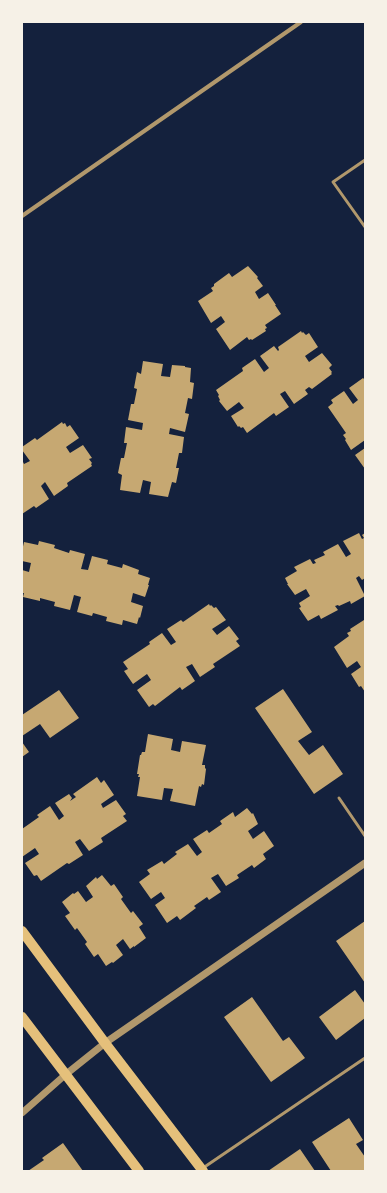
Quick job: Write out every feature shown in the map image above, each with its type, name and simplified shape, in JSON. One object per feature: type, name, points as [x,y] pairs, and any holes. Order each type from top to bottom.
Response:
[{"type":"main road","points":[[22,931],[202,1170]]},
{"type":"main road","points":[[22,1017],[139,1171]]},
{"type":"street","points":[[22,216],[298,26],[301,22]]},
{"type":"street","points":[[22,1113],[65,1075],[105,1043],[365,864]]},
{"type":"lane","points":[[365,160],[333,182],[365,228]]},
{"type":"lane","points":[[339,798],[365,836]]},
{"type":"lane","points":[[202,1170],[365,1058]]},
{"type":"building","points":[[248,266],[258,277],[257,278],[263,286],[255,292],[259,299],[268,293],[281,314],[265,325],[267,328],[265,329],[266,331],[252,340],[249,340],[247,337],[230,350],[216,329],[225,322],[221,316],[211,323],[198,301],[213,291],[211,288],[214,284],[229,273],[232,277]]},
{"type":"building","points":[[301,331],[306,335],[309,333],[318,347],[305,356],[309,362],[322,353],[332,365],[329,368],[332,374],[312,389],[309,387],[305,390],[308,394],[294,404],[285,391],[280,394],[289,407],[276,416],[274,413],[247,433],[243,427],[238,427],[231,416],[244,408],[239,402],[227,411],[219,401],[219,395],[216,390],[243,371],[242,368],[255,359],[264,372],[269,368],[260,356],[274,346],[278,351],[278,347]]},
{"type":"building","points":[[143,361],[163,364],[161,376],[170,377],[172,365],[191,368],[190,382],[194,383],[192,399],[188,398],[185,413],[189,414],[185,432],[170,428],[169,434],[184,437],[182,453],[179,453],[176,468],[179,468],[176,483],[172,482],[168,497],[149,494],[151,482],[143,480],[140,493],[120,490],[122,475],[118,473],[121,458],[124,458],[127,443],[124,443],[126,427],[142,430],[143,423],[128,420],[131,404],[134,404],[137,389],[134,388],[137,372],[141,374]]},
{"type":"building","points":[[363,378],[365,380],[365,440],[351,450],[343,435],[346,433],[328,407],[333,403],[331,400],[344,391],[353,404],[358,400],[349,388]]},
{"type":"building","points":[[62,422],[63,424],[65,423],[67,427],[70,425],[79,438],[66,447],[70,453],[83,445],[92,458],[89,459],[92,466],[67,483],[68,486],[54,496],[45,482],[41,486],[49,499],[36,508],[34,506],[22,514],[22,460],[24,464],[30,461],[22,450],[22,447],[35,438],[37,440]]},
{"type":"building","points":[[365,448],[365,469],[355,455]]},
{"type":"building","points":[[359,533],[362,539],[364,538],[362,535],[365,533],[365,578],[362,580],[359,576],[356,578],[365,596],[351,604],[350,601],[339,606],[335,606],[338,610],[321,619],[319,615],[308,621],[299,608],[301,607],[299,603],[310,596],[306,589],[295,595],[287,584],[285,578],[297,571],[294,567],[310,559],[313,564],[316,563],[314,560],[325,555],[323,552],[338,544],[346,557],[351,554],[343,541]]},
{"type":"building","points":[[39,541],[55,545],[54,548],[69,553],[70,550],[85,554],[81,569],[88,570],[92,556],[108,560],[107,564],[122,568],[123,564],[139,570],[138,574],[150,578],[145,597],[133,593],[131,602],[143,606],[137,624],[123,620],[122,625],[106,621],[107,617],[93,613],[92,616],[77,612],[81,597],[74,595],[70,610],[54,606],[55,602],[40,598],[40,601],[23,597],[22,570],[29,572],[31,563],[22,561],[24,542],[38,545]]},
{"type":"building","points":[[209,604],[214,608],[216,607],[226,620],[212,629],[217,635],[229,626],[239,639],[236,641],[240,646],[213,664],[215,667],[200,677],[192,664],[186,667],[195,681],[182,690],[180,687],[155,706],[153,704],[149,707],[137,690],[151,680],[147,674],[133,684],[124,671],[128,669],[123,662],[150,644],[149,642],[162,633],[171,645],[176,642],[167,629],[181,620],[183,622]]},
{"type":"building","points":[[364,620],[365,692],[361,686],[359,687],[351,674],[361,667],[357,661],[347,668],[334,647],[349,636],[347,633],[351,631],[350,629]]},
{"type":"building","points":[[283,689],[312,732],[298,741],[309,755],[323,745],[343,774],[314,794],[255,708]]},
{"type":"building","points":[[59,690],[79,718],[50,738],[40,724],[22,736],[22,715]]},
{"type":"building","points":[[148,734],[173,739],[171,750],[180,752],[182,741],[206,745],[202,765],[205,765],[206,769],[204,785],[202,784],[201,787],[199,786],[195,806],[170,801],[173,789],[164,788],[162,800],[137,796],[140,777],[138,777],[139,774],[137,774],[140,755],[142,752],[145,752]]},
{"type":"building","points":[[22,742],[29,752],[22,757]]},
{"type":"building","points":[[97,777],[101,783],[104,780],[114,795],[101,804],[103,808],[116,800],[126,814],[123,816],[127,821],[101,838],[103,842],[89,851],[80,839],[75,842],[83,855],[69,864],[67,863],[41,881],[37,875],[34,876],[25,863],[39,854],[35,848],[22,857],[22,829],[39,817],[37,815],[50,806],[59,820],[64,816],[55,803],[69,794],[72,798],[70,801],[76,797],[73,794]]},
{"type":"building","points":[[247,808],[252,814],[253,813],[258,824],[248,831],[253,839],[264,831],[274,846],[263,854],[266,859],[254,868],[252,865],[237,875],[239,878],[226,886],[218,874],[211,878],[221,892],[209,900],[207,897],[194,906],[196,908],[180,920],[177,916],[167,923],[155,905],[165,898],[161,892],[151,899],[139,882],[150,874],[147,870],[162,861],[164,864],[177,854],[175,852],[188,844],[197,856],[202,852],[193,839],[207,830],[209,833],[222,824],[220,821],[233,812],[235,817]]},
{"type":"building","points":[[102,875],[111,886],[114,884],[123,897],[121,899],[131,913],[133,911],[143,924],[139,927],[146,938],[130,949],[123,939],[116,945],[123,955],[113,963],[112,962],[106,966],[98,954],[94,957],[85,944],[87,942],[77,928],[75,930],[65,916],[70,913],[62,902],[78,891],[86,902],[93,897],[86,886],[96,877],[97,879]]},
{"type":"building","points":[[365,921],[365,983],[336,941]]},
{"type":"building","points":[[355,990],[365,1004],[365,1018],[336,1040],[319,1017]]},
{"type":"building","points":[[252,997],[283,1041],[289,1037],[305,1058],[271,1082],[224,1017]]},
{"type":"building","points":[[349,1118],[363,1140],[356,1144],[365,1157],[365,1171],[331,1171],[312,1142]]},
{"type":"building","points":[[63,1143],[83,1171],[28,1171],[44,1160],[42,1158]]},
{"type":"building","points":[[300,1149],[315,1171],[268,1171]]}]
